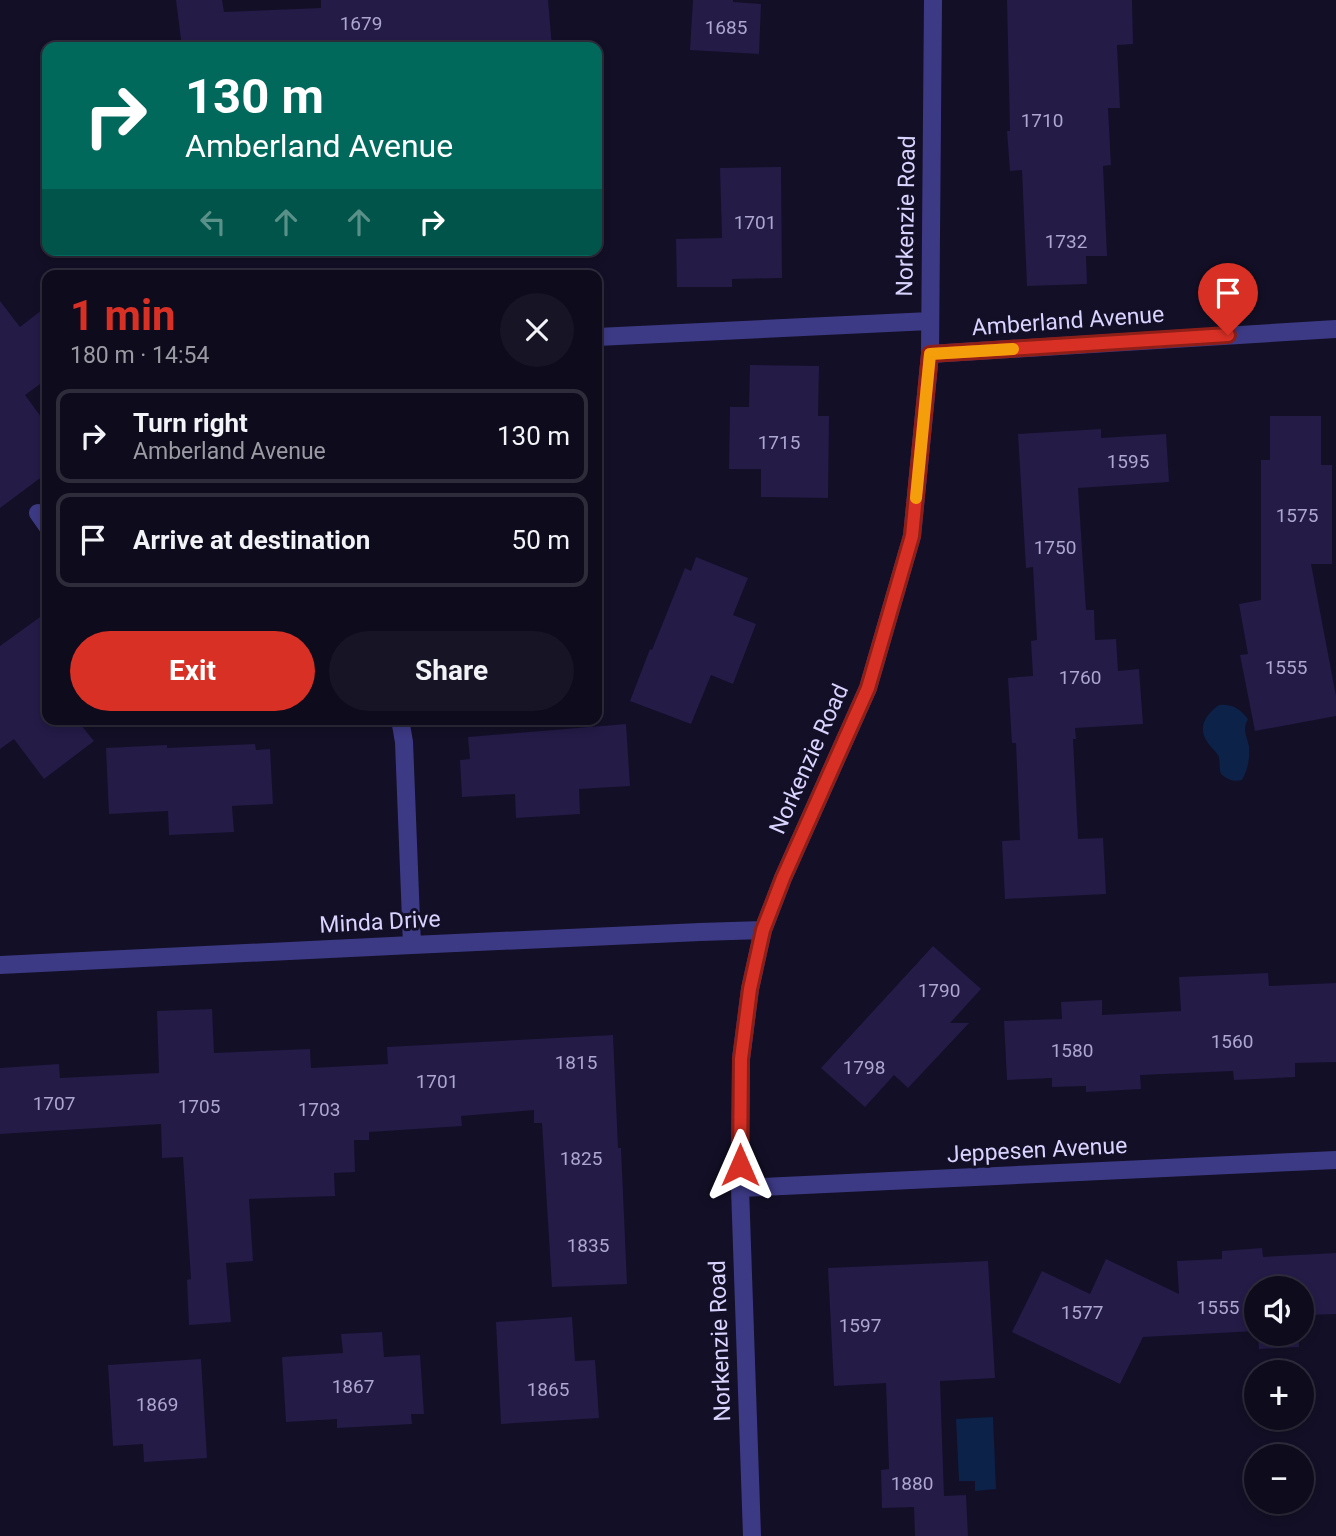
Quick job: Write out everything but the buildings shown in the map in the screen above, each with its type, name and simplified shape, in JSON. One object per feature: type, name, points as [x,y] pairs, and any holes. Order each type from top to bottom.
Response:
[{"type":"street","name":"Norkenzie Road","points":[[752,1536],[740,1188],[741,1059],[750,989],[763,930],[783,878],[868,688],[912,536],[930,354],[933,0]]},
{"type":"street","points":[[602,337],[930,321]]},
{"type":"street","name":"Amberland Avenue","points":[[930,354],[1336,329]]},
{"type":"street","points":[[401,725],[404,742],[412,944]]},
{"type":"street","name":"Minda Drive","points":[[0,965],[763,930]]},
{"type":"street","name":"Jeppesen Avenue","points":[[740,1188],[1336,1160]]},
{"type":"water","points":[[1219,705],[1236,708],[1248,719],[1245,730],[1249,760],[1242,780],[1231,780],[1221,774],[1219,757],[1203,732],[1204,722]]},
{"type":"water","points":[[993,1417],[996,1489],[975,1491],[975,1481],[959,1481],[956,1419]]},
{"type":"slow traffic","points":[[916,498],[930,354],[1013,349]]},
{"type":"route","points":[[740,1165],[741,1059],[750,989],[763,930],[783,878],[868,688],[912,536],[930,354],[1228,335]]}]
